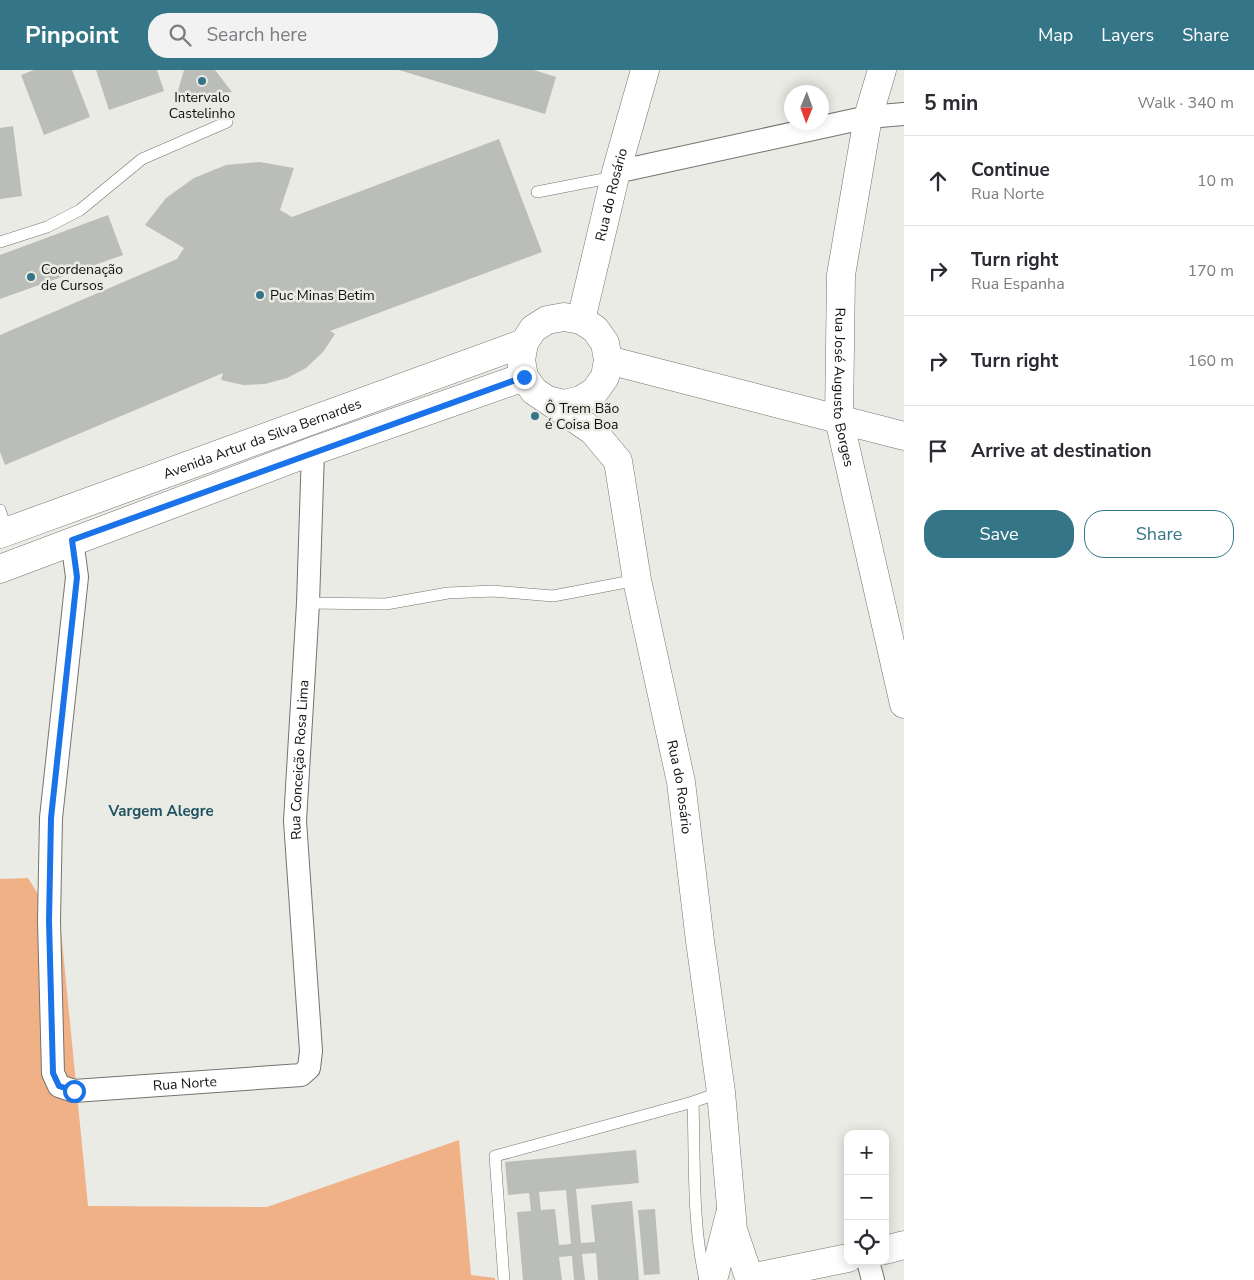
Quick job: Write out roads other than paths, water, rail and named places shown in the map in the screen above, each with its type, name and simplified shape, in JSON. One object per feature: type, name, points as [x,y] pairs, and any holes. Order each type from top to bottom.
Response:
[{"type":"street","name":"Rua do Rosário","points":[[581,320],[616,175],[645,70]]},
{"type":"street","name":"Rua José Augusto Borges","points":[[882,70],[868,117],[841,275],[839,419],[904,704]]},
{"type":"street","points":[[616,175],[868,117],[904,114]]},
{"type":"street","points":[[564,316],[581,320],[595,329],[605,343],[608,360],[605,377],[595,391],[581,400],[564,404],[548,400],[534,391],[524,377],[520,360],[524,344],[533,329],[547,320],[564,316]]},
{"type":"street","name":"Avenida Artur da Silva Bernardes","points":[[2,525],[524,344]]},
{"type":"street","points":[[608,360],[904,436]]},
{"type":"street","points":[[0,569],[72,540],[313,451],[524,377]]},
{"type":"street","name":"Rua do Rosário","points":[[548,400],[593,431],[618,461],[637,580],[681,782],[700,941],[721,1092],[733,1230],[750,1279]]},
{"type":"street","name":"Rua Conceição Rosa Lima","points":[[309,1068],[311,1051],[295,821],[308,603],[313,451]]},
{"type":"street","name":"Rua Norte","points":[[72,540],[77,577],[51,818],[49,921],[53,1073],[59,1086],[74,1091],[301,1075],[309,1068]]},
{"type":"street","name":"Rua do Rosário","points":[[713,1280],[731,1208]]},
{"type":"street","points":[[889,1249],[904,1245]]},
{"type":"street","points":[[750,1279],[844,1259]]},
{"type":"street","points":[[869,1265],[873,1280]]},
{"type":"lane","points":[[0,242],[47,227],[80,210],[142,159],[227,122]]},
{"type":"lane","points":[[537,192],[616,175]]},
{"type":"lane","points":[[308,603],[386,604],[448,593],[493,591],[553,596],[637,580]]},
{"type":"lane","points":[[504,1280],[495,1156],[693,1102],[721,1092]]},
{"type":"lane","points":[[693,1102],[697,1214],[700,1258],[705,1280]]},
{"type":"place","name":"Intervalo Castelinho","points":[[202,81]]},
{"type":"place","name":"Coordenação de Cursos","points":[[31,277]]},
{"type":"place","name":"Puc Minas Betim","points":[[260,295]]},
{"type":"place","name":"Ô Trem Bão é Coisa Boa","points":[[535,416]]},
{"type":"district","name":"Vargem Alegre","points":[[161,811]]}]
